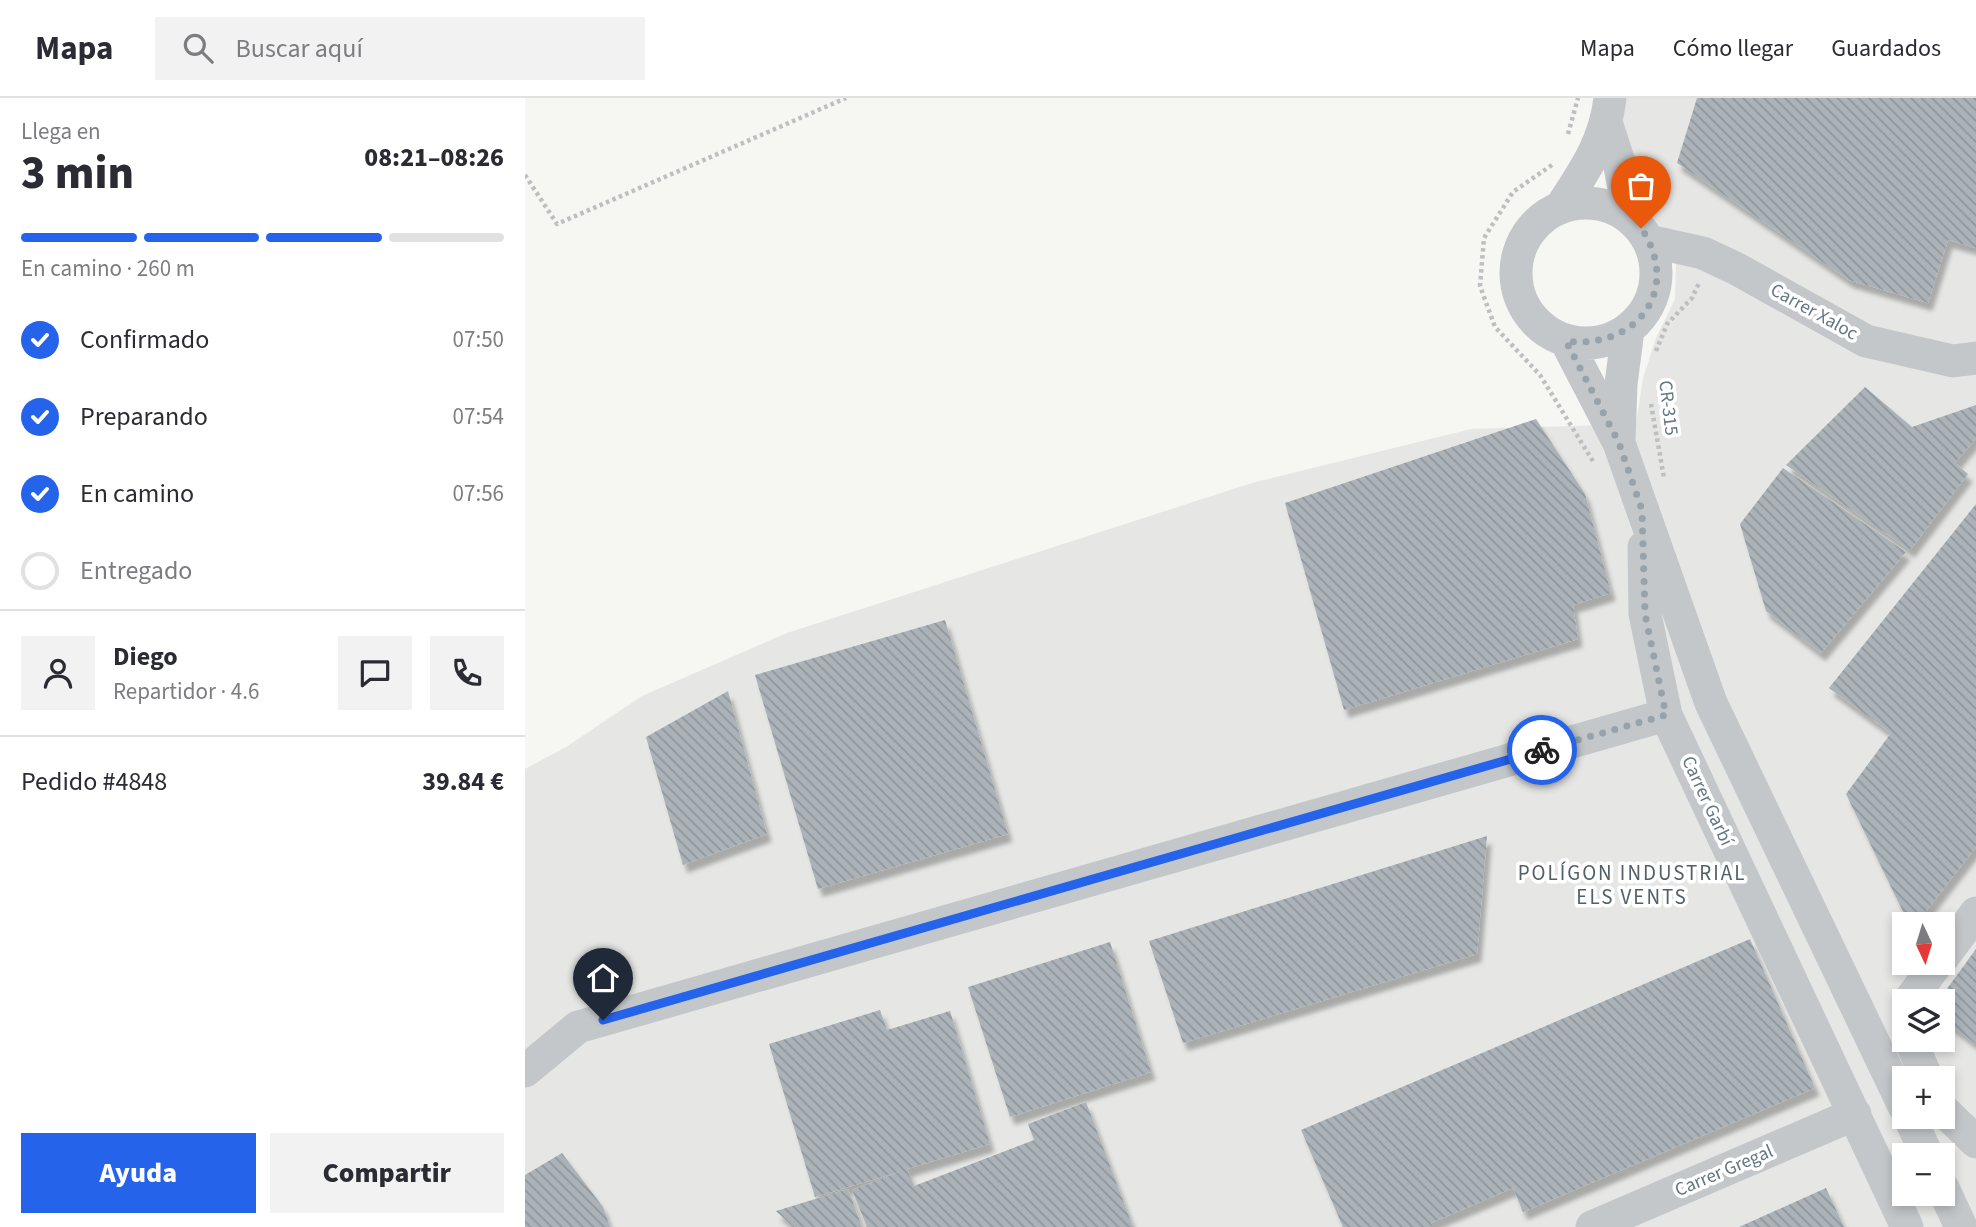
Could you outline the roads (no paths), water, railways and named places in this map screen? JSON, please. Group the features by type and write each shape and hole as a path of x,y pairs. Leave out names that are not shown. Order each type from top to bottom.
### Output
{"street":[{"path":"1561,206 1589,163 1609,112"},
{"path":"1609,112 1619,162 1640,229 1656,263 1655,288 1650,304 1628,330 1609,340 1587,344 1566,341 1546,332 1530,317 1519,297 1514,275 1517,253 1527,234 1542,218 1561,206 1585,202 1609,206 1640,229"},
{"name":"Carrer Xaloc","path":"1640,229 1737,269 1866,341 1953,361 1976,358"},
{"path":"1655,288 1689,274 1737,269"},
{"path":"1619,443 1621,384 1628,330"},
{"path":"1566,341 1619,443 1711,704 1892,1081"},
{"name":"Carrer Garbí","path":"1642,509 1645,614 1666,715 1907,1227"},
{"path":"525,1071 578,1027 1666,715"},
{"path":"1955,941 1976,913"},
{"path":"1868,1030 1892,1022"},
{"name":"Carrer Gregal","path":"1592,1227 1855,1114"},
{"path":"1955,1122 1976,1142"},
{"path":"1951,1206 1961,1227"}],"district":[{"name":"POLÍGON INDUSTRIAL ELS VENTS","path":"1632,885"}]}
